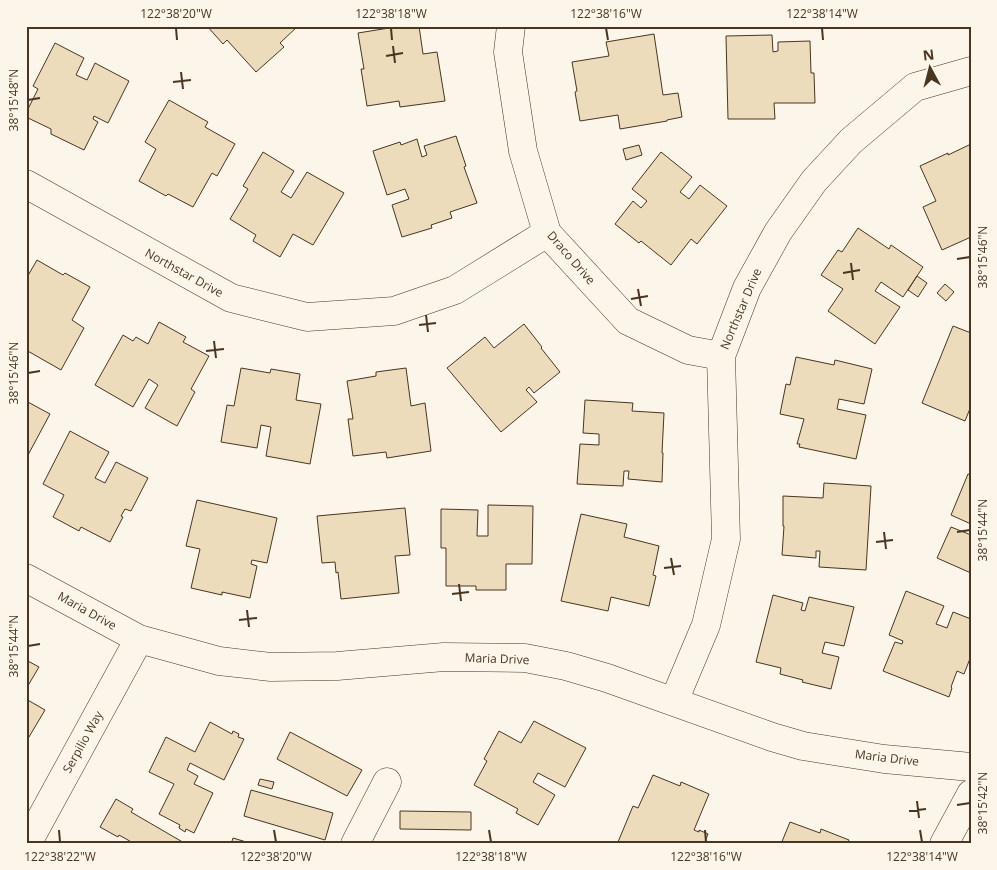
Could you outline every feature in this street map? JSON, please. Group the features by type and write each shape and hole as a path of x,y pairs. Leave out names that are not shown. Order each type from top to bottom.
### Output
{"street":[{"name":"Draco Drive","path":"512,26 508,52 522,151 547,233 628,322 688,350 721,356"},
{"name":"Northstar Drive","path":"674,701 706,625 726,539 721,356 747,288 778,232 814,181 851,141 916,87 971,71"},
{"name":"Northstar Drive","path":"26,184 230,298 307,317 394,311 455,290 547,233"},
{"name":"Maria Drive","path":"26,578 139,639 219,661 271,667 337,666 444,657 526,658 566,666 607,678 772,738 803,746 884,759 971,767"},
{"name":"Serpilio Way","path":"27,844 139,639"},
{"path":"355,844 387,782"},
{"path":"944,844 971,794"}],"building":[{"path":"207,26 298,26 280,43 284,47 256,72 227,40 223,44"},
{"path":"389,26 419,26 423,54 437,52 445,101 400,107 399,101 367,106 361,69 364,69 358,33 389,28"},
{"path":"654,34 663,95 678,93 682,117 620,129 618,115 580,121 572,62 609,56 606,42"},
{"path":"772,35 773,52 778,51 778,42 810,41 811,73 814,73 815,103 774,103 775,119 728,119 726,36"},
{"path":"55,43 84,58 76,75 87,80 95,63 129,81 108,123 94,116 93,119 98,122 84,150 51,134 51,129 26,117 26,113 38,89 33,86"},
{"path":"169,100 208,122 205,127 235,144 217,176 212,173 193,207 168,194 166,196 139,181 156,149 145,142"},
{"path":"456,136 466,166 464,167 477,203 450,212 452,218 431,225 432,228 402,237 392,205 409,199 405,189 387,195 373,151 400,142 401,145 417,139 422,157 427,155 424,146"},
{"path":"971,144 971,237 942,250 923,207 936,201 920,166"},
{"path":"639,145 642,155 626,160 623,149"},
{"path":"263,152 294,171 281,192 291,198 307,172 344,193 313,245 293,234 280,257 253,241 256,235 230,219 248,189 243,186"},
{"path":"661,152 692,177 680,192 689,199 700,185 727,206 697,244 691,239 671,265 641,241 639,243 615,224 633,201 641,208 647,201 632,189"},
{"path":"858,228 889,249 891,245 923,267 903,297 881,282 875,291 900,307 875,344 828,311 843,289 821,275 838,250 842,252"},
{"path":"37,260 63,275 65,273 90,287 72,320 84,328 61,370 26,350 26,279"},
{"path":"917,276 927,283 918,297 908,290"},
{"path":"945,284 954,292 946,301 937,293"},
{"path":"159,322 186,337 183,342 209,356 191,389 195,392 177,426 145,408 158,385 149,379 133,407 95,385 123,335 133,341 136,337 148,344"},
{"path":"524,324 560,372 534,393 529,387 526,390 537,402 501,432 447,368 485,337 494,348"},
{"path":"953,326 971,333 971,406 965,421 922,403"},
{"path":"796,357 834,365 835,360 872,369 864,404 839,399 837,409 866,415 856,459 799,447 800,444 797,444 804,419 780,414 786,384 790,385"},
{"path":"241,368 270,373 271,369 300,374 296,400 321,404 310,464 266,456 271,427 261,425 257,448 221,442 227,405 234,406"},
{"path":"406,368 411,406 425,403 431,451 387,458 386,452 353,456 348,419 353,419 347,381 376,376 376,372"},
{"path":"585,400 633,403 632,411 664,413 662,482 628,479 629,471 624,471 623,486 577,484 580,444 599,445 599,434 583,433"},
{"path":"26,401 50,414 28,455 26,454"},
{"path":"70,431 109,452 95,478 105,483 116,462 148,478 131,511 125,509 110,542 81,527 79,531 53,517 64,495 43,484"},
{"path":"968,474 971,475 971,524 951,515"},
{"path":"824,483 871,486 866,570 819,567 820,551 816,551 816,558 782,555 784,526 783,496 823,498"},
{"path":"197,500 277,518 267,563 252,560 251,564 257,566 250,598 222,592 222,595 191,588 200,549 186,546"},
{"path":"488,505 533,506 532,564 506,564 506,590 476,590 476,586 446,586 446,548 441,548 441,509 478,510 477,536 488,536"},
{"path":"405,508 410,555 395,556 399,593 341,599 335,562 322,563 317,516"},
{"path":"581,514 627,524 624,537 659,546 653,575 656,576 649,606 611,597 608,611 561,601"},
{"path":"951,527 971,535 971,573 937,558"},
{"path":"906,591 944,606 936,624 947,628 953,612 971,619 971,656 964,674 957,671 949,697 883,671 895,642 902,644 903,641 889,635"},
{"path":"773,595 803,603 801,610 805,611 809,597 854,607 844,646 825,642 822,653 839,657 831,689 802,682 803,680 780,674 781,668 756,662"},
{"path":"26,660 39,667 26,689"},
{"path":"26,699 45,710 26,742"},
{"path":"534,721 586,748 565,787 538,773 533,782 555,795 538,825 516,813 518,809 474,785 487,761 484,759 499,731 521,743"},
{"path":"210,722 232,734 233,731 239,734 238,737 244,739 224,780 190,763 187,770 198,776 194,784 213,793 194,833 186,829 185,832 179,828 180,825 159,814 174,784 149,772 166,737 195,752"},
{"path":"290,732 362,770 347,796 277,759"},
{"path":"653,775 680,786 681,782 709,794 694,830 708,834 704,844 620,844 618,842 633,806 638,808"},
{"path":"260,779 274,782 272,789 258,785"},
{"path":"251,790 333,813 325,840 244,816"},
{"path":"116,799 133,809 131,812 186,844 135,844 100,827"},
{"path":"400,811 471,812 471,830 400,829"},
{"path":"790,822 820,833 821,829 849,840 847,844 781,844"},
{"path":"233,838 253,844 231,844"}]}
